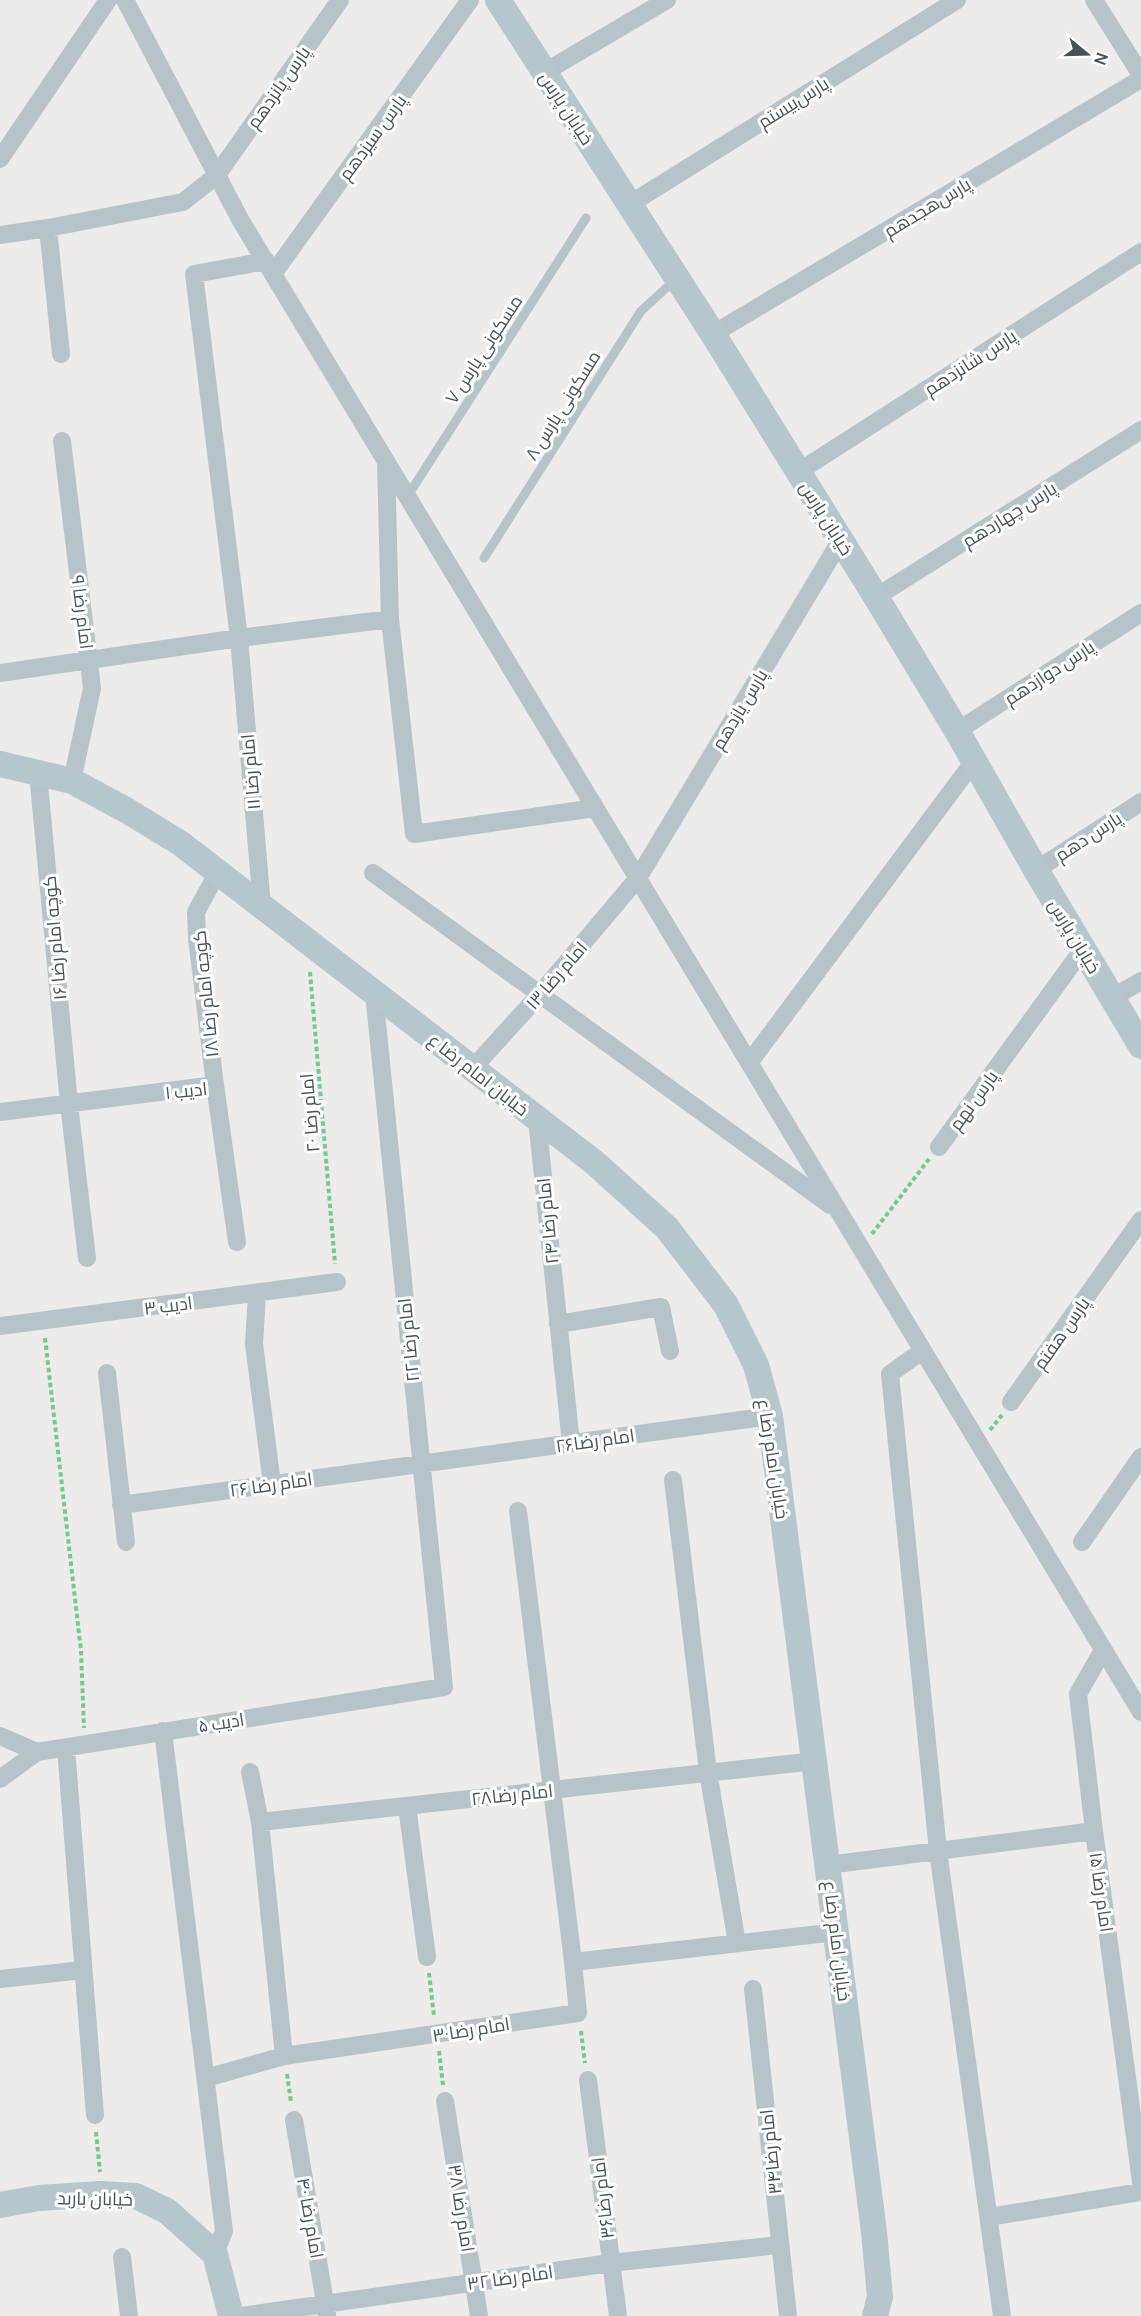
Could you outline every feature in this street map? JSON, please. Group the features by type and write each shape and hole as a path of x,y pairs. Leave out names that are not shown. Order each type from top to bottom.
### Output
{"main road":[{"name":"خیابان پارس","path":"498,0 713,334 841,540 957,731 1036,870 1141,1046"},
{"name":"خیابان امام رضا ع","path":"0,764 72,781 171,837 218,872 595,1163 667,1228 726,1305 756,1365 770,1416 874,2232 880,2297 875,2316"},
{"name":"خیابان باربد","path":"0,2205 39,2198 101,2194 136,2196 167,2211 215,2254"},
{"path":"215,2254 231,2316"}],"street":[{"path":"0,159 108,0"},
{"path":"125,0 217,175 270,268 1141,1712"},
{"name":"پارس‌ پانزدهم","path":"0,235 183,202 217,175 340,0"},
{"name":"پارس‌ سیزدهم","path":"270,268 470,0"},
{"path":"543,73 667,0"},
{"name":"پارس‌بیستم","path":"630,204 957,0"},
{"path":"1094,0 1141,77"},
{"name":"پارس‌‌هجدهم","path":"713,334 1141,77"},
{"path":"48,228 62,354"},
{"name":"پارس‌‌ شانزدهم","path":"798,472 1141,252"},
{"name":"امام رضا ۱۱","path":"262,906 238,638 194,274 270,268"},
{"name":"پارس‌‌ چهاردهم","path":"876,597 1141,430"},
{"name":"امام رضا ۹","path":"62,441 92,688 72,781"},
{"path":"386,460 390,619 414,834 595,808"},
{"name":"پارس‌‌ یازدهم","path":"638,878 841,540"},
{"name":"پارس‌‌ دوازدهم","path":"957,731 1141,613"},
{"path":"0,673 88,658 390,619"},
{"path":"749,1063 974,760"},
{"name":"کوچه امام رضا ۱۶","path":"38,772 69,1104 87,1258"},
{"name":"پارس‌‌ دهم","path":"1036,870 1141,802"},
{"name":"کوچه امام رضا ۱۸","path":"215,1085 197,938 196,912 218,872"},
{"path":"374,873 838,1211"},
{"name":"امام رضا ۱۳","path":"472,1069 540,994 638,878"},
{"name":"پارس‌‌ نهم","path":"939,1147 1083,949"},
{"path":"1112,998 1141,981"},
{"name":"امام رضا ۲۲","path":"374,993 444,1687"},
{"name":"ادیب ۱","path":"0,1112 215,1085 237,1242"},
{"name":"امام رضا ۲۴","path":"537,1119 571,1443"},
{"name":"پارس‌‌ هفتم","path":"1011,1402 1141,1220"},
{"name":"ادیب ۳","path":"0,1326 337,1282"},
{"path":"257,1293 254,1344 272,1484"},
{"path":"558,1324 661,1307 670,1351"},
{"path":"922,1351 890,1374 939,1851 1002,2316"},
{"path":"106,1373 126,1542"},
{"name":"امام رضا۲۶","path":"421,1463 770,1416"},
{"path":"1082,1542 1141,1457"},
{"name":"امام رضا ۲۶","path":"121,1505 421,1463"},
{"path":"673,1480 708,1772 737,1943"},
{"path":"518,1511 578,2013"},
{"path":"1094,1831 1077,1694 1103,1650"},
{"name":"ادیب ۵","path":"37,1752 444,1687"},
{"path":"164,1731 224,2231 215,2254"},
{"path":"0,1736 37,1752"},
{"path":"66,1748 95,2115"},
{"path":"0,1779 37,1752"},
{"name":"امام رضا۲۸","path":"260,1822 815,1761"},
{"path":"250,1772 260,1822 284,2056"},
{"path":"407,1806 427,1957"},
{"name":"۱۵ امام رضا","path":"828,1865 1094,1831 1133,2060 1141,2182"},
{"path":"573,1962 837,1932"},
{"path":"0,1979 83,1970"},
{"name":"امام رضا۳۴","path":"753,1989 788,2316"},
{"name":"امام رضا۳۰","path":"206,2078 284,2056 578,2013"},
{"name":"امام رضا۳۶","path":"588,2080 618,2316"},
{"name":"امام رضا ۳۸","path":"444,2101 479,2316"},
{"name":"امام رضا ۴۰","path":"294,2120 327,2310"},
{"path":"989,2217 1141,2192"},
{"name":"امام رضا ۳۲","path":"242,2316 327,2310 474,2282 610,2263 779,2245"},
{"path":"122,2257 129,2316"}],"lane":[{"name":"مسکونی ‌پارس ۷","path":"407,497 586,218"},
{"name":"مسکونی پارس ۸","path":"484,558 641,310 677,278"}],"path":[{"name":"امام رضا ۲۰","path":"308,941 337,1282"},
{"name":"پارس‌‌ نهم","path":"861,1249 939,1147"},
{"path":"43,1320 81,1651 84,1728 66,1748"},
{"path":"979,1445 1011,1402"},
{"path":"578,2013 588,2080"},
{"path":"284,2056 294,2120"},
{"path":"95,2115 101,2194"}]}
